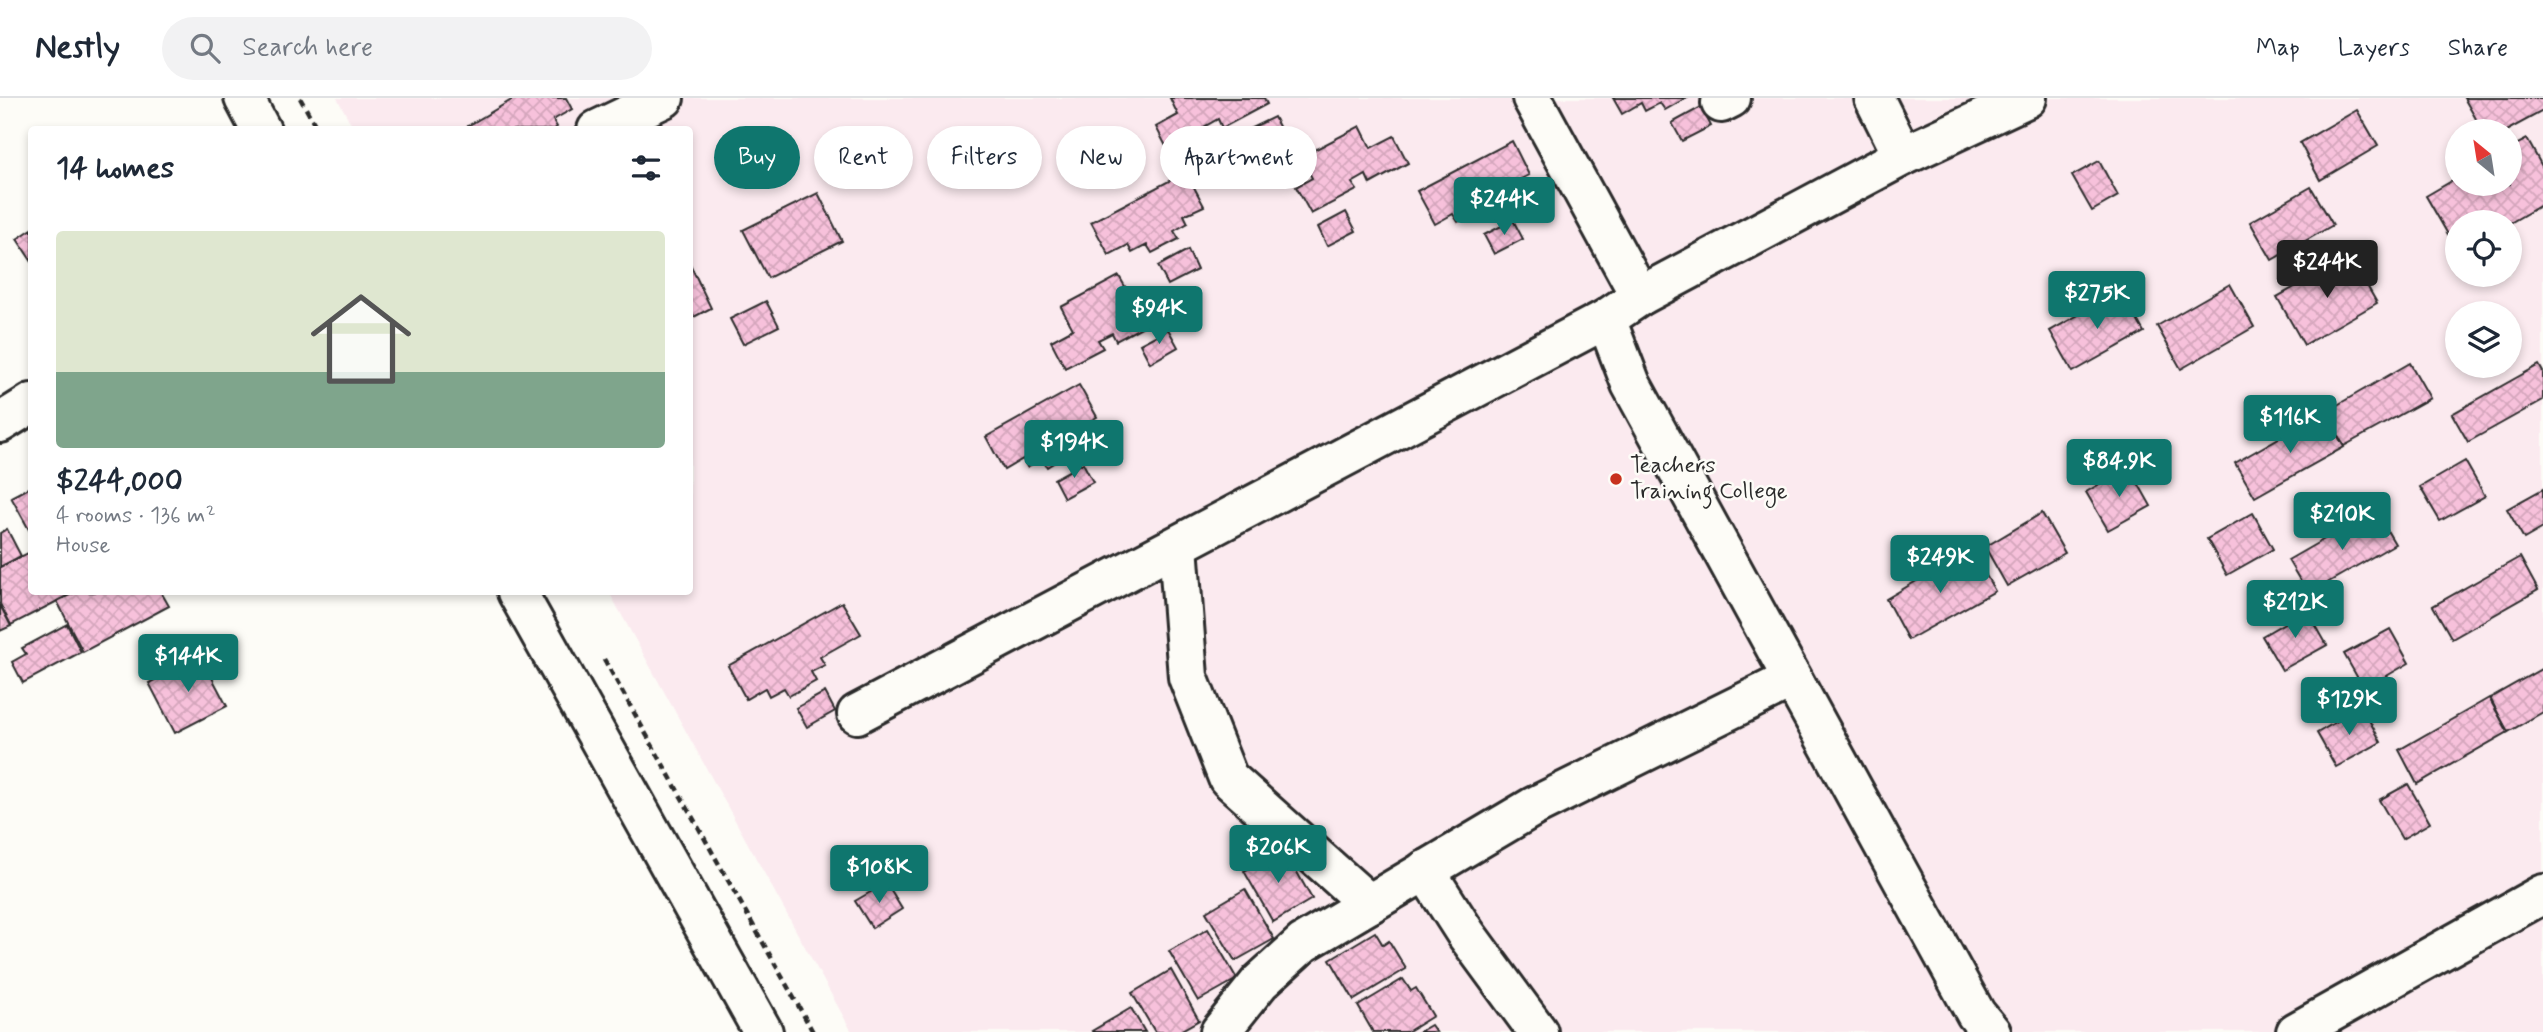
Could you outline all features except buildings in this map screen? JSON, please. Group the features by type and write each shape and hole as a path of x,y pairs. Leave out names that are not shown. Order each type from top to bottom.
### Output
{"street":[{"path":"244,98 259,126"},
{"path":"605,126 664,98"},
{"path":"1532,98 1640,296"},
{"path":"1874,98 1903,156"},
{"path":"857,714 1606,319 1640,296 1903,156 2027,98"},
{"path":"1606,319 1631,384 1790,680 1976,1014 1991,1032"},
{"path":"0,423 28,406"},
{"path":"1178,546 1188,677 1228,778 1369,904"},
{"path":"519,595 763,1032"},
{"path":"1220,1032 1260,982 1303,943 1533,807 1790,680"},
{"path":"1426,870 1538,1032"},
{"path":"2296,1032 2543,894"}],"path":[{"path":"300,98 316,126"},
{"path":"599,651 813,1032"}],"shaded area":[{"name":"Teachers Training College","path":"337,98 2543,98 2543,1032 852,1032 611,595 693,595 693,126 352,126"}],"place":[{"name":"Teachers Training College","path":"1616,479"}]}
